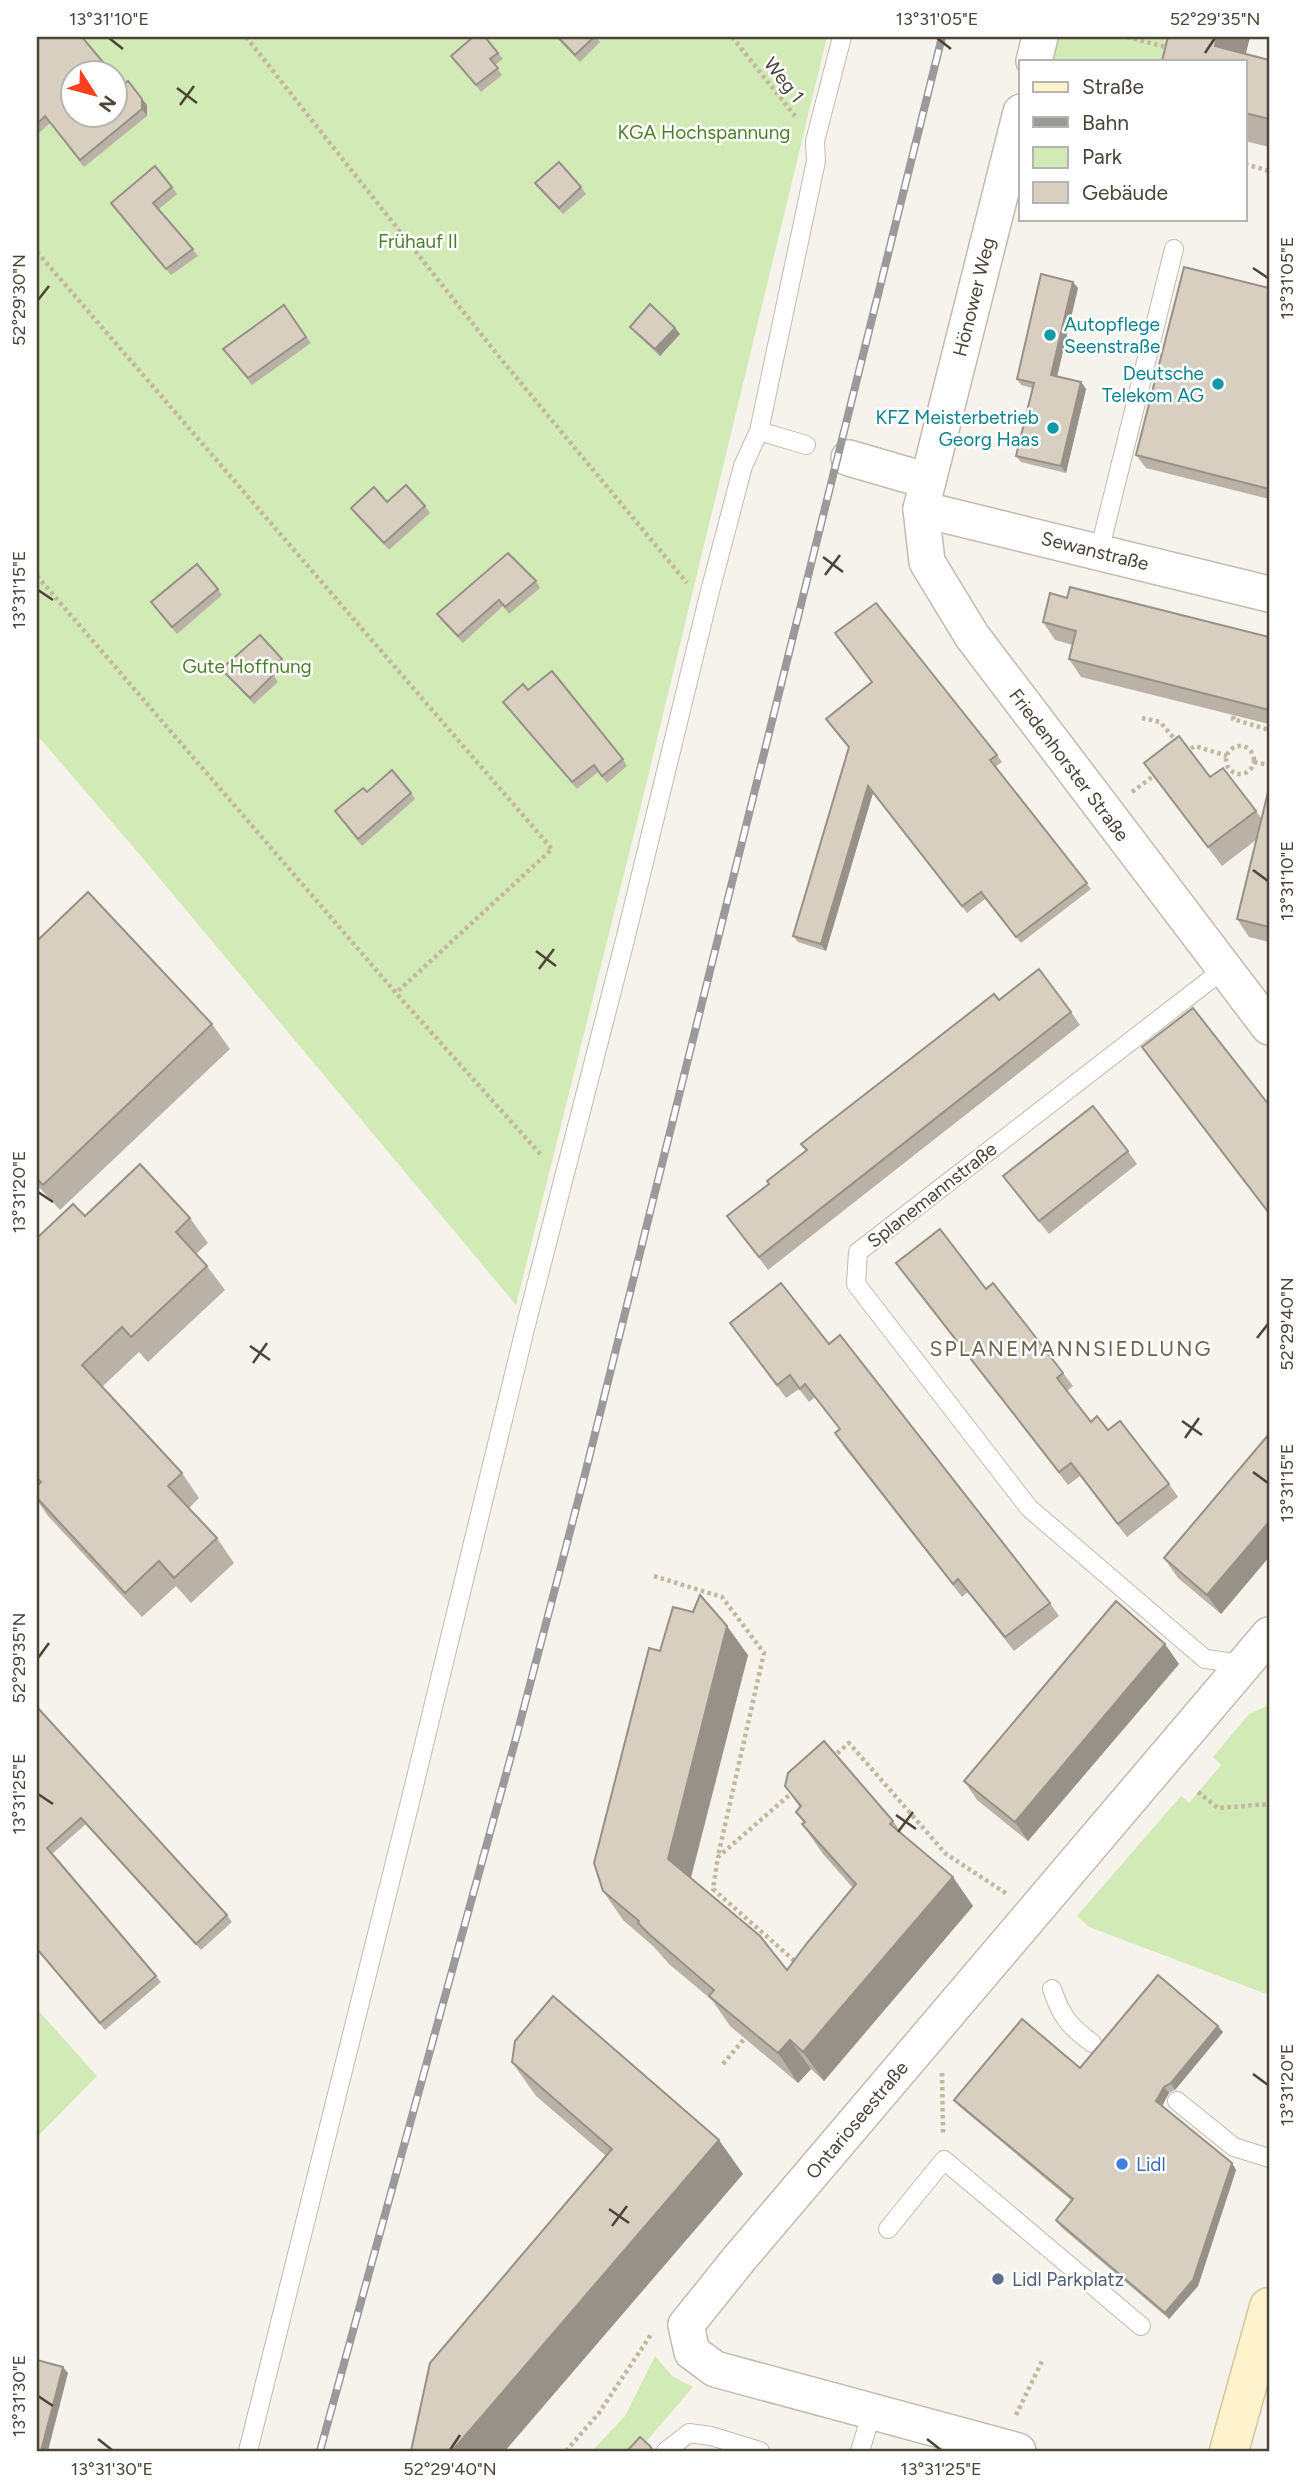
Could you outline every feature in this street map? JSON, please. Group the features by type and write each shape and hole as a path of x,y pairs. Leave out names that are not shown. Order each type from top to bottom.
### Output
{"street":[{"path":"1034,60 1040,37"},
{"name":"Hönower Weg","path":"925,495 1019,120"},
{"name":"Sewanstraße","path":"849,458 925,495 1099,552 1269,594"},
{"name":"Friedenhorster Straße","path":"925,495 927,562 965,624 1269,1027"},
{"name":"Ontarioseestraße","path":"686,2325 1034,1911 1257,1667 1269,1635"},
{"path":"1229,2451 1269,2307"},
{"path":"686,2325 692,2352 715,2369 1018,2451"}],"lane":[{"path":"248,2451 710,591 743,466 759,431 816,162 815,141 842,37"},
{"path":"1099,552 1174,249"},
{"path":"759,431 806,445"},
{"name":"Splanemannstraße","path":"1224,969 858,1252 856,1284 1029,1508 1205,1659 1257,1667"},
{"path":"1052,1989 1059,2011 1072,2029 1092,2043"},
{"path":"1177,2101 1234,2147 1269,2158"},
{"path":"888,2229 944,2160 1141,2326"},
{"path":"860,2451 872,2412"},
{"path":"666,2451 689,2433 710,2436 760,2451"}],"path":[{"path":"246,37 591,469 689,586 710,591"},
{"name":"Weg 1","path":"732,37 815,141"},
{"path":"1127,37 1176,50"},
{"path":"1246,164 1269,171"},
{"path":"37,252 552,849 396,993"},
{"path":"37,576 396,993 565,1178"},
{"path":"1234,716 1233,719 1269,730"},
{"path":"1142,718 1160,722 1185,751"},
{"path":"1243,745 1251,749 1253,767 1245,773 1236,773 1228,767 1227,755 1230,749 1243,745"},
{"path":"1175,759 1195,746 1227,755"},
{"path":"1254,762 1269,765"},
{"path":"1105,813 1165,767"},
{"path":"654,1576 722,1597 764,1653 713,1889 804,1969"},
{"path":"829,1760 849,1742 946,1854 1034,1911"},
{"path":"718,1857 799,1787"},
{"path":"1198,1792 1218,1808 1269,1804"},
{"path":"941,2021 944,2160"},
{"path":"723,2064 745,2038"},
{"path":"566,2451 599,2413 653,2332 686,2325"},
{"path":"1016,2415 1043,2359"}],"green space":[{"path":"37,37 827,37 637,822 516,1305 37,735"},
{"path":"1054,37 1186,37 1179,60 1048,60"},
{"path":"1269,1705 1269,1995 1089,1927 1077,1916 1181,1796 1189,1803 1221,1765 1213,1757 1249,1714"},
{"path":"37,2009 97,2076 37,2137"},
{"path":"655,2356 672,2376 693,2387 638,2451 592,2451 625,2416"}],"building":[{"path":"37,37 82,37 101,60 60,60 60,130 116,130 80,160 45,116 37,124"},
{"path":"473,37 485,37 498,53 490,59 498,68 476,85 451,56"},
{"path":"558,37 594,37 575,55"},
{"path":"1168,37 1217,37 1215,46 1269,60 1269,119 1246,113 1246,60 1162,60"},
{"path":"130,84 142,99 142,109 130,119"},
{"path":"559,162 581,187 559,208 535,183"},
{"path":"155,166 172,187 153,203 193,249 166,269 111,203"},
{"name":"Deutsche Telekom AG","path":"1184,267 1269,288 1269,489 1136,455"},
{"path":"1041,274 1073,282 1051,375 1081,382 1061,466 1016,456 1034,383 1017,379"},
{"path":"650,304 675,328 655,349 630,327"},
{"path":"284,305 306,337 248,378 223,349"},
{"path":"406,485 425,506 384,543 351,508 374,487 387,502"},
{"path":"508,553 536,581 505,607 499,600 458,636 437,614"},
{"path":"197,564 218,589 172,627 151,602"},
{"path":"1070,587 1269,637 1269,710 1069,659 1076,631 1043,622 1050,593 1067,598"},
{"path":"876,603 997,755 990,760 1087,883 1016,937 981,892 962,906 868,786 821,944 793,936 849,747 826,719 872,682 835,633"},
{"path":"260,635 282,659 269,670 273,675 250,698 221,669"},
{"path":"552,671 623,759 602,776 594,765 572,782 503,702 523,684 528,690"},
{"path":"1179,736 1210,777 1223,768 1256,811 1208,847 1144,763"},
{"path":"392,770 411,793 358,839 335,811 363,788 367,792"},
{"path":"1269,788 1269,927 1237,919"},
{"path":"88,892 212,1024 43,1185 37,1179 37,941"},
{"path":"1039,969 1071,1012 759,1257 727,1216 807,1150 801,1144 994,994 999,1000"},
{"path":"1193,1008 1269,1105 1269,1213 1142,1047"},
{"path":"1093,1106 1128,1151 1039,1221 1003,1176"},
{"path":"140,1164 190,1218 176,1232 207,1266 131,1337 122,1327 82,1365 182,1473 168,1486 217,1538 174,1578 159,1561 125,1593 37,1498 37,1486 41,1482 37,1478 37,1238 73,1204 85,1216"},
{"path":"940,1229 986,1289 993,1283 1027,1326 1063,1373 1057,1378 1091,1422 1097,1416 1108,1430 1120,1421 1169,1484 1118,1524 1071,1463 1059,1472 896,1263"},
{"path":"781,1283 829,1344 840,1335 1050,1603 1005,1637 958,1579 953,1584 835,1433 840,1429 805,1384 800,1389 790,1375 777,1385 730,1323"},
{"path":"1269,1434 1269,1522 1207,1595 1164,1558"},
{"path":"700,1595 727,1626 668,1859 760,1936 787,1970 856,1884 802,1824 805,1822 796,1812 801,1806 785,1786 788,1773 824,1741 893,1821 890,1824 953,1877 803,2052 790,2040 778,2053 709,1996 714,1990 603,1891 594,1863 649,1648 660,1651 673,1607 693,1612"},
{"path":"1116,1601 1165,1644 1015,1822 964,1781"},
{"path":"37,1707 227,1915 196,1944 81,1818 47,1848 156,1976 100,2023 37,1949"},
{"path":"1158,1975 1218,2026 1171,2083 1164,2087 1156,2101 1232,2163 1193,2280 1165,2313 1056,2220 1073,2199 954,2100 1022,2019 1080,2068"},
{"path":"553,1996 719,2140 452,2451 411,2451 430,2363 612,2149 512,2062 515,2041"},
{"path":"37,2360 63,2367 41,2451 37,2451"},
{"path":"640,2437 653,2451 627,2451"}],"railway":[{"path":"320,2451 516,1738 584,1478 942,37"}],"place":[{"name":"Autopflege Seenstraße","path":"1050,335"},
{"name":"Deutsche Telekom AG","path":"1218,384"},
{"name":"KFZ Meisterbetrieb Georg Haas","path":"1053,428"},
{"name":"Lidl","path":"1122,2164"},
{"name":"Lidl Parkplatz","path":"998,2279"}],"district":[{"name":"SPLANEMANNSIEDLUNG","path":"1071,1348"}],"park label":[{"name":"KGA Hochspannung","path":"704,132"},
{"name":"Frühauf II","path":"418,241"},
{"name":"Gute Hoffnung","path":"247,666"}]}
